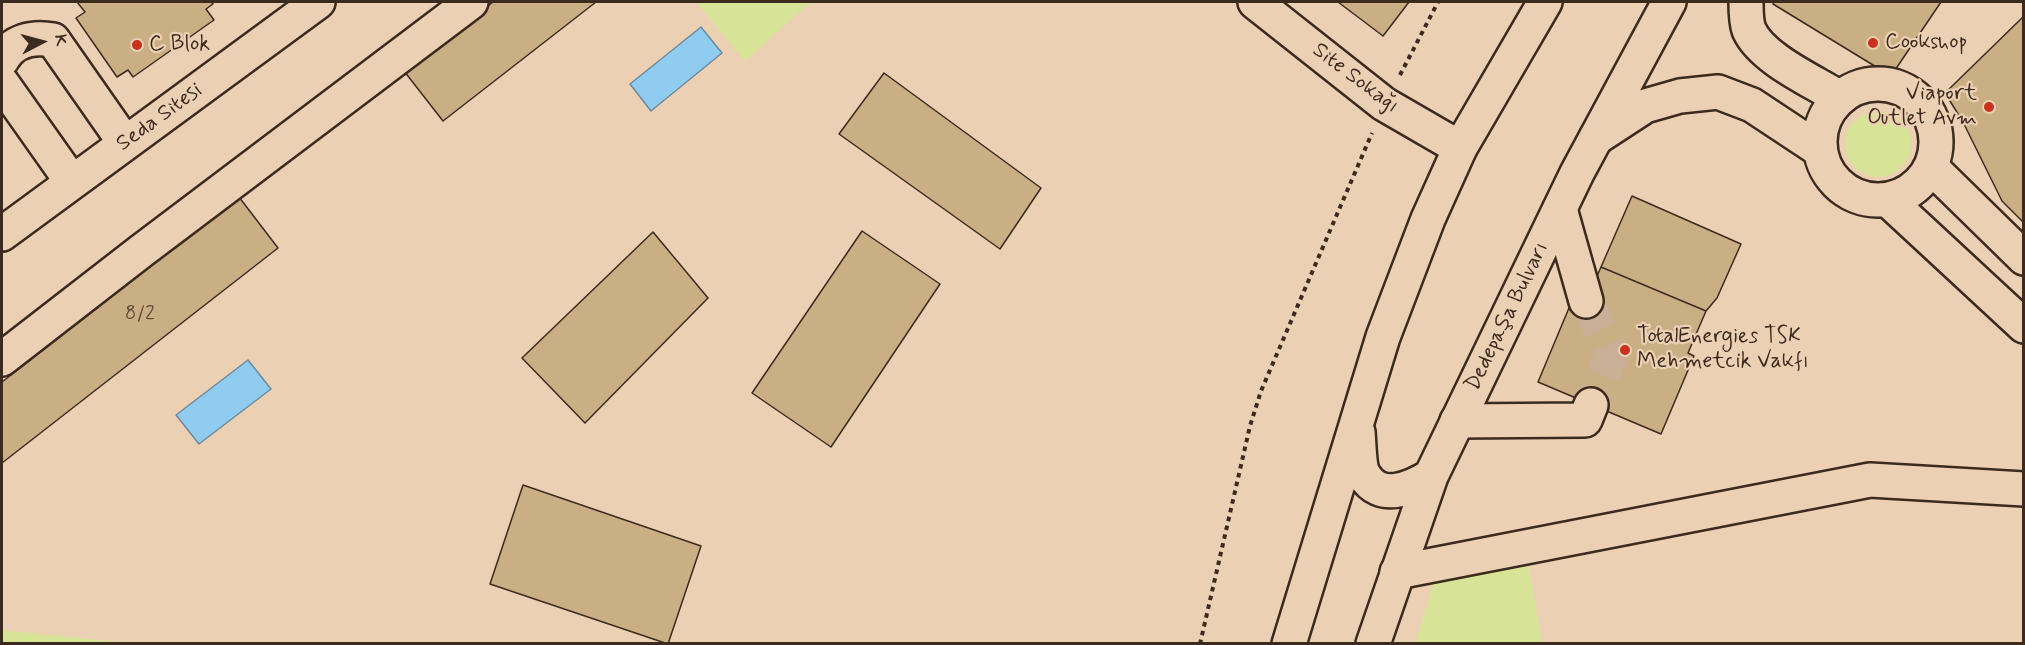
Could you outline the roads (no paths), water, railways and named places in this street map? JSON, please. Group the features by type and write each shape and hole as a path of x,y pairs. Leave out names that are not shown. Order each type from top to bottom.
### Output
{"street":[{"path":"2,359 471,2"},
{"name":"Site Sokağı","path":"1255,2 1384,104 1460,148"},
{"path":"1289,644 1383,337 1428,219 1460,148 1545,2"},
{"name":"Dedepaşa Bulvarı","path":"1373,644 1431,476 1560,209 1669,2"},
{"path":"1746,2 1748,28 1758,45 1840,98"},
{"name":"Seda Sitesi","path":"2,234 313,3"},
{"path":"2,60 13,46 22,41 32,38 52,40 125,143"},
{"path":"2,83 72,182"},
{"path":"1876,84 1896,86 1913,95 1927,110 1935,128 1937,147 1932,167 1921,182 1906,194 1888,200 1870,201 1851,195 1836,184 1826,168 1820,150 1820,131 1827,112 1840,98 1857,87 1876,84"},
{"path":"1596,138 1645,106 1680,96 1718,92 1752,105 1820,150"},
{"path":"1932,167 2024,258"},
{"path":"1888,200 2024,326"},
{"path":"1560,209 1586,301"},
{"path":"1457,421 1585,420 1591,405"},
{"path":"1358,421 1362,474 1376,489 1394,491 1411,488 1431,476"},
{"path":"1397,572 1870,480 2024,489"}],"water":[{"path":"701,27 722,53 651,111 630,84"},
{"path":"248,360 271,389 199,444 176,415"}],"tunnel":[{"path":"1586,301 1612,353 1591,405"}],"place":[{"name":"Cookshop","path":"1873,43"},
{"name":"C Blok","path":"137,45"},
{"name":"Viaport Outlet Avm","path":"1989,107"},
{"name":"TotalEnergies TSK Mehmetcik Vakfı","path":"1625,350"}]}
